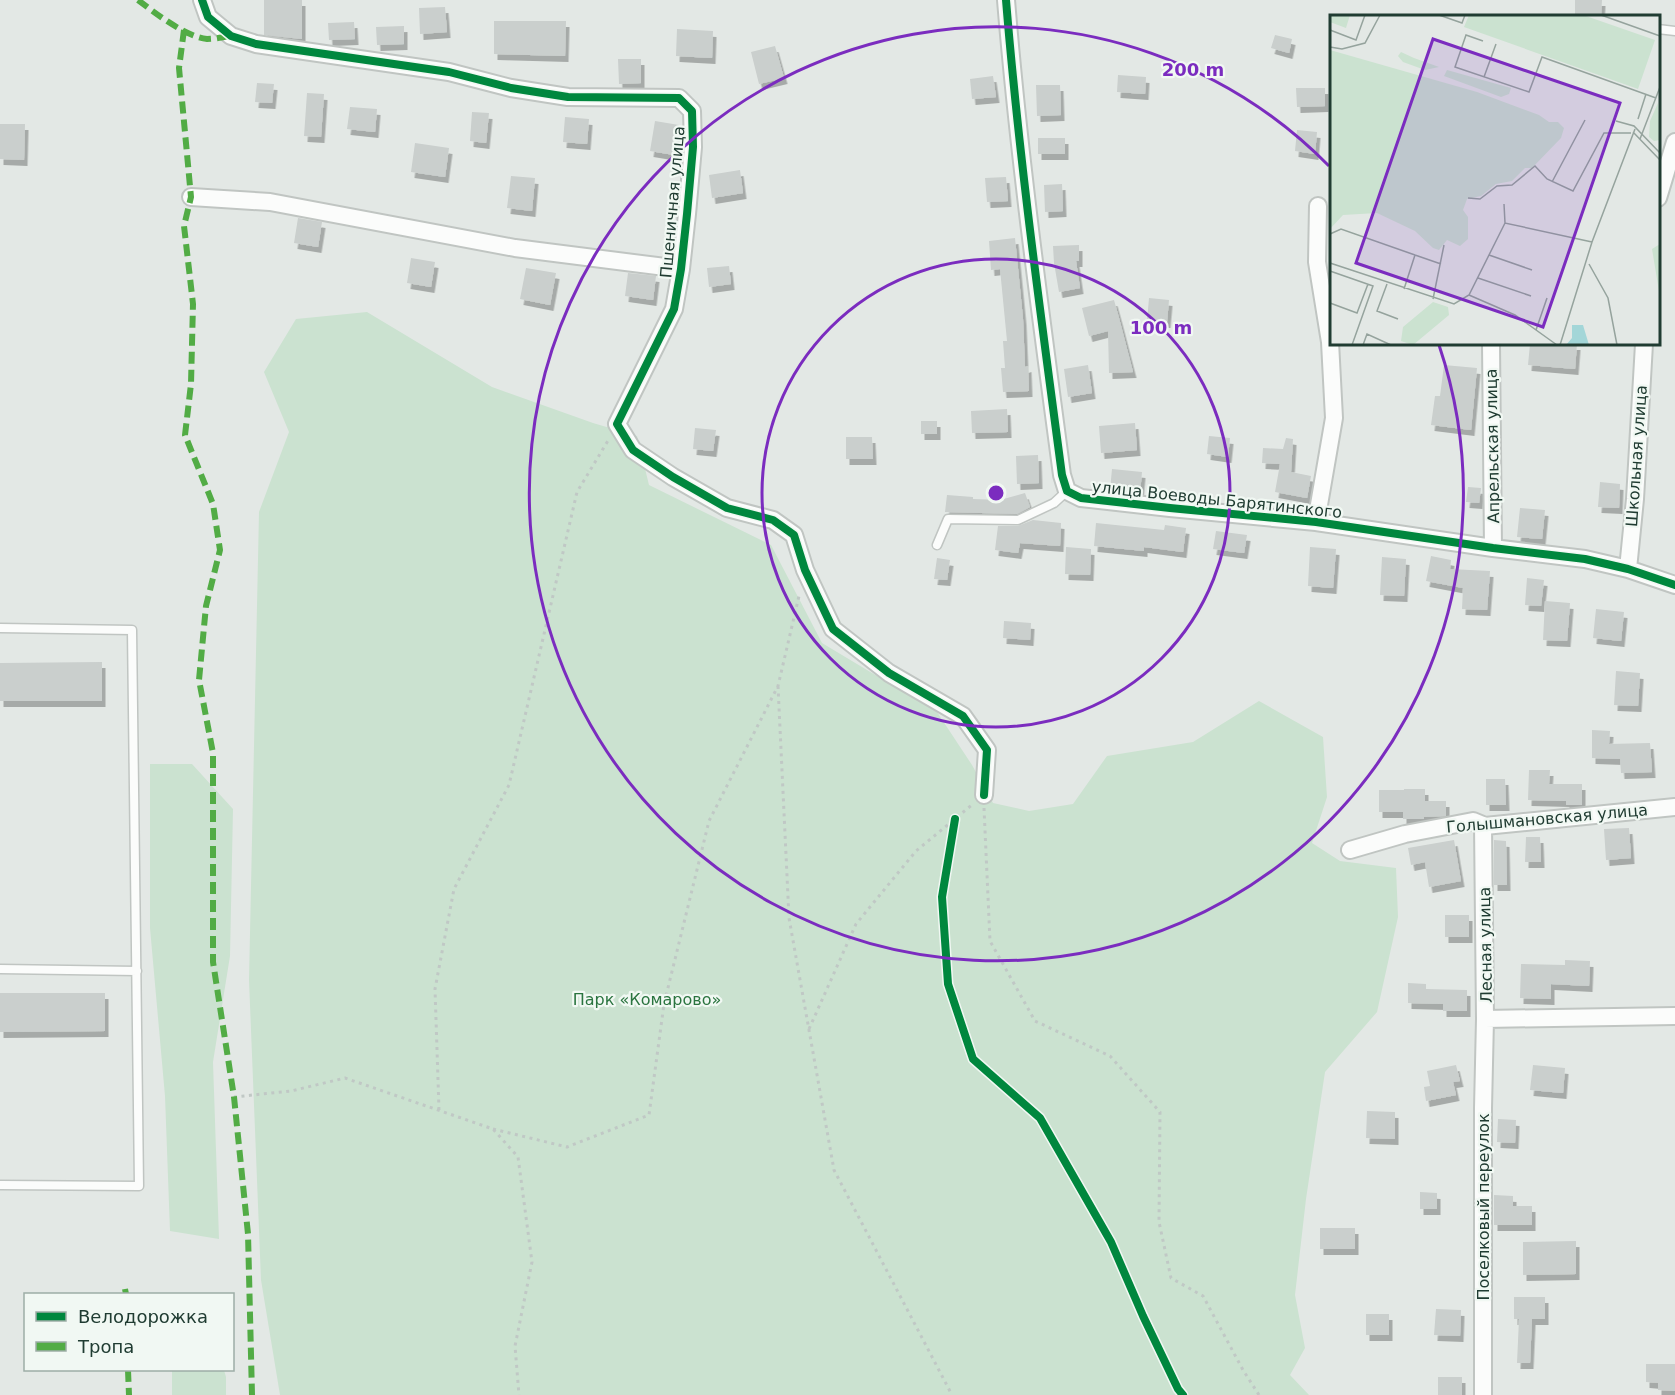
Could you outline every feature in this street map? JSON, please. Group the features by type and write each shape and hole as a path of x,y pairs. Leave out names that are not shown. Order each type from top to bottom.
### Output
{"street":[{"name":"Пшеничная улица","path":"202,0 208,17 231,36 256,44 449,72 511,88 568,97 679,98 692,111 693,147 681,269 674,309 617,424"},
{"name":"улица Воеводы Барятинского","path":"1006,0 1012,75 1032,245 1062,475 1067,491 1081,498 1316,522 1585,559 1628,569 1675,585"},
{"path":"1660,194 1675,142"},
{"name":"Пшеничная улица","path":"191,197 270,202 515,248 681,269"},
{"path":"1318,206 1317,261 1330,342"},
{"path":"1316,522 1334,418 1330,345"},
{"name":"Апрельская улица","path":"1491,345 1493,548"},
{"name":"Школьная улица","path":"1628,569 1635,499 1644,345"},
{"path":"617,424 633,450 673,477 727,508 773,520 794,535 805,570 833,629 889,673 963,716 987,750 984,795"},
{"name":"Голышмановская улица","path":"1350,850 1416,832 1473,822 1483,825 1675,807"},
{"name":"Лесная улица","path":"1483,825 1485,1019 1675,1016"},
{"name":"Поселковый переулок","path":"1483,1395 1485,1019"}],"lane":[{"path":"1660,29 1675,31"},
{"path":"937,546 948,519 1018,520 1054,503 1067,491"},
{"path":"0,628 132,630 139,1186 0,1185"},
{"path":"0,969 137,971"}],"path":[{"path":"439,1110 435,989 454,889 509,785 577,492 617,424"},
{"path":"234,1097 291,1091 345,1078 493,1129 567,1147 649,1115 664,1004 709,821 778,686 805,570"},
{"path":"778,686 789,918 834,1170 952,1395"},
{"path":"809,1029 856,924 916,851 984,795"},
{"path":"984,795 990,941 1035,1021 1110,1056 1160,1112 1159,1222 1171,1278 1203,1296 1259,1395"},
{"path":"953,830 955,819"},
{"path":"493,1129 518,1157 532,1262 514,1346 519,1395"}],"green space":[{"name":"Парк «Комарово»","path":"367,312 492,387 637,436 649,485 771,545 822,643 937,712 972,765 993,803 1029,811 1073,804 1107,756 1193,742 1259,701 1323,737 1327,797 1312,843 1340,861 1396,868 1398,917 1377,1012 1325,1072 1306,1199 1295,1295 1305,1348 1290,1375 1309,1395 280,1395 261,1280 249,980 259,512 289,432 264,372 296,319"},
{"path":"150,764 192,764 233,809 230,956 213,1062 219,1239 170,1231 165,1096 150,928"},
{"path":"172,1371 224,1371 226,1395 172,1395"}],"building":[{"path":"264,0 302,0 302,39 264,35"},
{"path":"1575,0 1602,0 1601,15 1575,15"},
{"path":"445,7 447,32 420,34 419,8"},
{"path":"494,21 566,21 565,56 494,54"},
{"path":"354,22 355,39 329,40 328,23"},
{"path":"404,26 404,44 377,45 376,27"},
{"path":"677,29 713,31 712,58 676,56"},
{"path":"1275,35 1292,39 1289,53 1271,48"},
{"path":"775,46 784,78 759,84 751,52"},
{"path":"618,59 641,59 641,83 619,84"},
{"path":"1118,75 1146,77 1145,94 1117,92"},
{"path":"993,76 996,97 972,99 970,79"},
{"path":"257,83 274,84 272,103 255,102"},
{"path":"1036,85 1060,85 1061,115 1037,116"},
{"path":"1296,88 1325,88 1325,106 1297,107"},
{"path":"307,93 324,94 321,137 304,136"},
{"path":"350,107 377,109 375,132 347,129"},
{"path":"472,112 489,113 486,143 470,141"},
{"path":"565,117 589,119 587,144 563,142"},
{"path":"655,121 679,125 674,155 650,151"},
{"path":"0,124 25,124 24,160 0,159"},
{"path":"1297,130 1317,132 1315,154 1295,151"},
{"path":"1038,138 1065,138 1065,154 1038,154"},
{"path":"415,143 449,148 445,177 411,172"},
{"path":"740,170 743,193 712,198 709,175"},
{"path":"511,176 535,178 532,211 507,208"},
{"path":"1006,177 1008,201 987,202 985,178"},
{"path":"1062,184 1063,211 1045,212 1044,185"},
{"path":"298,218 322,222 318,247 294,243"},
{"path":"1015,238 1029,391 1003,392 1001,368 1005,368 1003,341 1007,341 1000,269 991,270 989,241"},
{"path":"1079,245 1079,261 1076,261 1080,288 1059,292 1053,246"},
{"path":"411,258 435,262 431,287 407,283"},
{"path":"729,266 731,284 709,287 707,268"},
{"path":"526,268 556,273 550,305 520,299"},
{"path":"628,273 656,276 653,300 625,296"},
{"path":"1149,298 1169,300 1167,322 1147,321"},
{"path":"1114,300 1133,372 1109,373 1108,331 1089,336 1082,308"},
{"path":"1530,345 1577,345 1575,369 1528,365"},
{"path":"1088,365 1092,393 1068,397 1064,369"},
{"path":"1444,365 1477,368 1471,430 1431,425 1435,396 1440,396"},
{"path":"1007,409 1008,432 972,433 971,411"},
{"path":"921,421 937,421 937,434 921,434"},
{"path":"1135,423 1137,450 1101,453 1099,426"},
{"path":"695,428 716,430 713,451 693,449"},
{"path":"1209,436 1230,438 1228,457 1207,454"},
{"path":"846,437 872,437 873,459 846,459"},
{"path":"1286,438 1293,439 1291,472 1311,476 1307,498 1275,492 1280,464 1262,463 1263,448 1283,449"},
{"path":"1038,455 1039,483 1017,484 1016,456"},
{"path":"1112,469 1142,472 1140,493 1110,490"},
{"path":"1600,482 1620,484 1619,508 1598,507"},
{"path":"1468,487 1481,488 1479,503 1466,502"},
{"path":"1025,493 1030,507 1017,514 945,512 947,495 1000,500"},
{"path":"1520,508 1545,510 1542,539 1517,537"},
{"path":"1033,520 1061,523 1060,546 1020,543 1018,553 995,550 998,526 1018,526"},
{"path":"1096,523 1164,530 1165,525 1186,528 1183,552 1144,547 1144,551 1094,546"},
{"path":"1216,531 1247,535 1244,553 1213,549"},
{"path":"1066,547 1091,549 1090,575 1065,574"},
{"path":"1310,547 1336,549 1333,588 1308,586"},
{"path":"1431,556 1451,560 1450,569 1490,571 1487,610 1462,609 1463,588 1426,581"},
{"path":"1382,557 1406,559 1404,596 1380,595"},
{"path":"937,558 950,560 947,580 934,579"},
{"path":"1527,578 1544,580 1541,606 1525,605"},
{"path":"1545,601 1570,603 1567,641 1543,640"},
{"path":"1596,609 1624,612 1621,641 1593,638"},
{"path":"1004,621 1031,623 1030,640 1003,638"},
{"path":"102,662 102,701 0,701 0,663"},
{"path":"1616,671 1640,673 1638,706 1614,705"},
{"path":"1592,730 1610,731 1609,744 1650,743 1652,772 1621,773 1620,759 1592,758"},
{"path":"1529,770 1550,770 1549,784 1582,784 1582,805 1566,805 1566,801 1528,800"},
{"path":"1486,779 1505,779 1506,805 1486,805"},
{"path":"1425,789 1425,801 1446,801 1446,816 1403,819 1403,812 1379,812 1379,790"},
{"path":"1629,828 1631,858 1606,860 1604,829"},
{"path":"1526,837 1540,837 1541,862 1525,862"},
{"path":"1454,840 1461,881 1429,887 1425,862 1411,865 1408,848"},
{"path":"1494,840 1506,841 1507,885 1494,885"},
{"path":"1445,915 1469,915 1469,937 1445,937"},
{"path":"1565,960 1590,961 1589,986 1551,984 1551,999 1520,998 1521,964 1565,965"},
{"path":"1408,983 1426,984 1426,989 1467,990 1467,1011 1443,1011 1443,1004 1408,1003"},
{"path":"0,993 105,993 105,1031 0,1032"},
{"path":"1456,1065 1460,1081 1453,1082 1456,1095 1426,1101 1424,1087 1430,1086 1427,1071"},
{"path":"1533,1065 1565,1068 1563,1093 1530,1090"},
{"path":"1367,1111 1395,1112 1395,1139 1366,1138"},
{"path":"1498,1119 1516,1120 1515,1143 1497,1142"},
{"path":"1420,1192 1437,1193 1437,1209 1420,1209"},
{"path":"1494,1195 1513,1196 1513,1206 1532,1206 1532,1225 1494,1225"},
{"path":"1320,1228 1355,1228 1355,1249 1320,1249"},
{"path":"1576,1241 1576,1274 1523,1275 1523,1242"},
{"path":"1514,1297 1545,1297 1545,1319 1532,1319 1530,1363 1517,1363 1519,1319 1514,1319"},
{"path":"1436,1309 1461,1310 1460,1336 1434,1335"},
{"path":"1366,1314 1389,1314 1389,1335 1366,1335"},
{"path":"1646,1364 1675,1364 1675,1391 1658,1390 1658,1383 1646,1382"},
{"path":"1438,1377 1462,1377 1462,1395 1438,1395"}],"marked path":[{"path":"138,0 171,24 190,34 207,39 231,36"},
{"path":"184,30 179,68 191,197 184,226 193,304 191,384 185,435 213,504 220,550 206,606 199,680 213,753 213,962 234,1097 248,1234 252,1395"},
{"path":"125,1289 126,1293"},
{"path":"128,1371 129,1395"}],"cycle path":[{"path":"202,0 208,17 231,36 256,44 449,72 511,88 568,97 679,98 692,111 693,147 687,214 674,309 617,424 633,450 673,477 727,508 773,520 794,535 805,570 833,629 889,673 963,716 987,750 984,795"},
{"path":"1006,0 1031,238 1062,475 1067,491 1081,498 1316,522 1585,559 1628,569 1675,585"},
{"path":"955,819 942,897 948,984 973,1059 1040,1118 1111,1242 1143,1316 1183,1395"}]}
